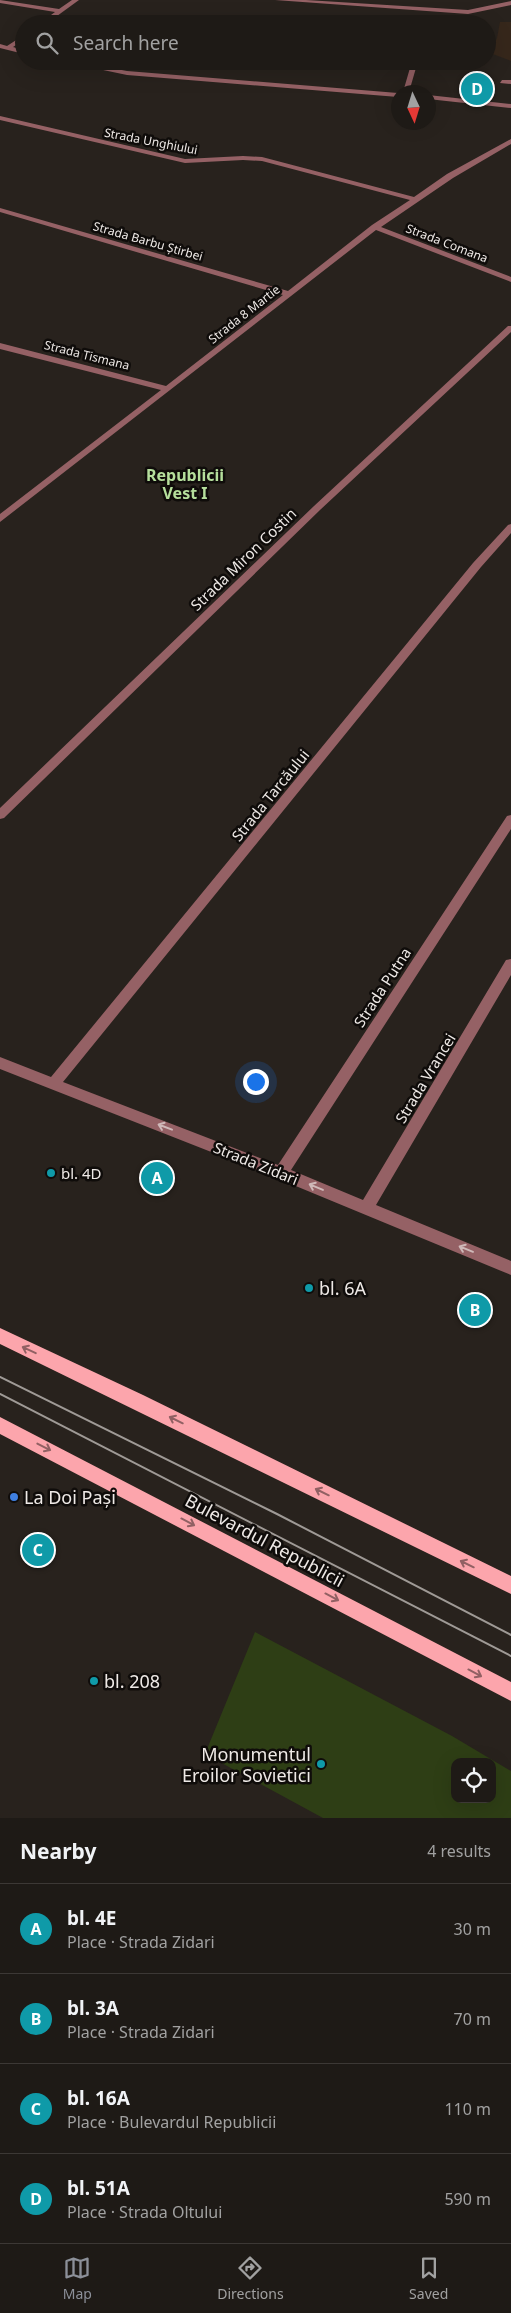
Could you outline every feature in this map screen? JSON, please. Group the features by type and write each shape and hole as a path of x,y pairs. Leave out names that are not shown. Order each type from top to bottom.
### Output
{"main road":[{"path":"0,1336 137,1401 511,1585"},
{"name":"Bulevardul Republicii","path":"0,1425 511,1692"}],"street":[{"path":"54,15 76,0"},
{"path":"278,0 398,8 437,14 478,12 511,3"},
{"path":"392,0 398,8"},
{"path":"0,1 60,11"},
{"path":"8,48 15,43"},
{"path":"0,46 15,50"},
{"path":"111,70 127,73 391,94"},
{"path":"408,85 412,70"},
{"path":"502,82 511,82"},
{"path":"436,98 511,106"},
{"name":"Strada Unghiului","path":"0,118 185,161 213,161 242,157 262,159 414,199"},
{"name":"Strada 8 Martie","path":"0,519 375,227 414,199 511,141"},
{"name":"Strada Barbu Știrbei","path":"0,210 290,294"},
{"name":"Strada Comana","path":"375,227 511,280"},
{"name":"Strada Miron Costin","path":"0,815 317,508 511,328"},
{"name":"Strada Tismana","path":"0,346 168,389"},
{"name":"Strada Tarcăului","path":"53,1084 477,565 511,527"},
{"name":"Strada Putna","path":"280,1173 511,819"},
{"name":"Strada Vrancei","path":"366,1208 511,964"},
{"name":"Strada Zidari","path":"0,1063 510,1266"}],"shaded area":[{"path":"500,22 511,22 511,61 496,55"}],"green space":[{"path":"255,1632 452,1736 489,1758 451,1758 451,1803 496,1803 496,1762 511,1771 511,1818 323,1818 205,1754"}],"tram line":[{"path":"0,1377 277,1514 511,1635"},
{"path":"0,1394 511,1656"}],"place":[{"name":"bl. 51A","path":"477,89"},
{"name":"bl. 4D","path":"51,1173"},
{"name":"bl. 4E","path":"157,1178"},
{"name":"bl. 6A","path":"309,1288"},
{"name":"bl. 3A","path":"475,1310"},
{"name":"La Doi Pași","path":"14,1497"},
{"name":"bl. 16A","path":"38,1550"},
{"name":"bl. 208","path":"94,1681"},
{"name":"Monumentul Eroilor Sovietici","path":"321,1764"}],"district":[{"name":"Republicii Vest I","path":"185,484"}]}
